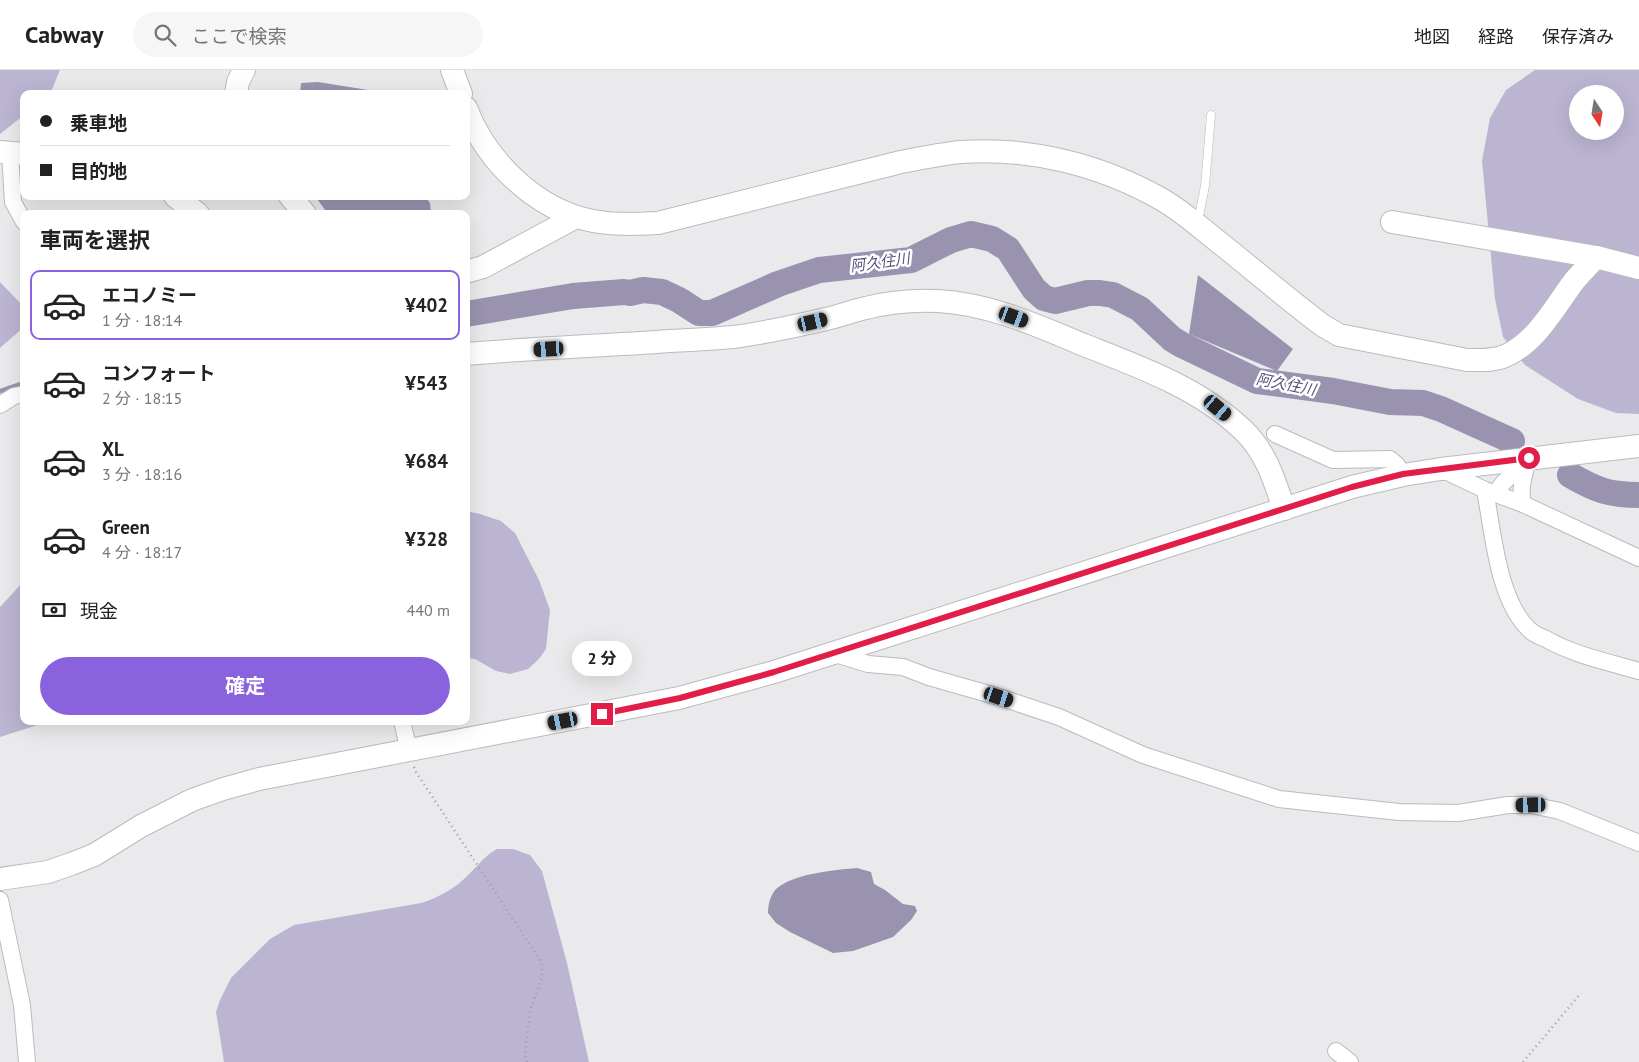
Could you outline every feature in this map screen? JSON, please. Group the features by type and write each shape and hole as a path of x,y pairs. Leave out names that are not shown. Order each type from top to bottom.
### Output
{"street":[{"path":"237,90 238,82 244,70"},
{"path":"452,70 460,90"},
{"path":"470,118 498,164 535,196 576,217 609,224 658,223 901,162 946,154 998,152 1033,155 1097,170 1162,200 1197,225 1322,325 1339,335 1468,360 1486,360 1504,356 1521,347 1538,330 1576,279 1596,258"},
{"path":"11,153 13,202 20,215"},
{"path":"180,200 193,210"},
{"path":"293,200 302,210"},
{"path":"470,271 483,266 576,217"},
{"path":"1392,222 1596,258 1639,268"},
{"path":"470,354 734,337 781,329 890,303 939,301 977,306 1003,312 1026,321 1120,359 1200,396 1218,408 1244,430 1264,454 1284,509"},
{"path":"0,405 14,396 20,395"},
{"path":"1275,434 1334,460 1390,459 1403,474"},
{"path":"0,878 48,872 94,855 141,826 192,800 223,789 259,779 680,698 832,654 1352,487 1403,474 1639,446"},
{"path":"1490,492 1503,483 1529,458"},
{"path":"1523,504 1521,485 1529,458"},
{"path":"1440,469 1490,492 1523,504 1639,558"},
{"path":"1490,492 1503,585 1513,606 1527,626 1532,632 1573,652 1639,671"},
{"path":"832,654 868,664 903,667 929,677 1034,708 1059,717 1143,755 1279,799 1399,812 1458,813 1508,806 1531,805 1560,811 1639,843"},
{"path":"403,725 409,751"},
{"path":"0,900 22,1005 27,1062"},
{"path":"1336,1051 1350,1062"}],"lane":[{"path":"1197,225 1206,186 1211,115"}],"path":[{"path":"409,751 416,772 542,963 542,978 530,1011 525,1055 527,1062"},
{"path":"1523,1062 1581,994"}],"shaded area":[{"path":"0,70 60,70 52,90 20,90 20,118 0,134"},
{"path":"1535,70 1639,70 1639,414 1616,413 1578,399 1525,365 1503,337 1495,299 1482,161 1490,118 1506,90"},
{"path":"318,82 368,90 300,90 301,83"},
{"path":"318,200 428,200 431,210 325,210"},
{"path":"1198,275 1293,349 1277,371 1189,334"},
{"path":"0,282 20,303 20,330 0,348"},
{"path":"470,512 501,521 515,533 539,580 550,610 546,649 528,669 510,674 496,671 475,659 470,658"},
{"path":"20,585 20,725 38,725 0,737 0,607"},
{"path":"497,849 513,849 530,855 542,871 567,963 589,1062 224,1062 216,1012 220,1000 231,978 270,939 294,925 427,901 458,884"},
{"path":"857,868 871,872 874,884 903,904 915,906 917,911 911,920 893,937 853,951 833,953 790,932 776,923 768,913 772,894 780,886 797,878 817,873"}],"waterway":[{"name":"阿久住川","path":"470,313 573,296 630,293 643,290 662,292 699,313 712,313 778,284 819,270 911,260 951,240 971,234 992,239 1008,249 1034,289 1044,298 1055,301 1088,293 1113,295 1140,309 1172,339 1182,345 1257,381 1333,391 1390,402 1423,403 1441,409 1512,441"},
{"name":"阿久住川","path":"0,391 20,384"},
{"name":"阿久住川","path":"1570,475 1603,491 1639,495"}],"route":[{"path":"602,714 680,698 774,672 1352,487 1403,474 1529,458"}]}
